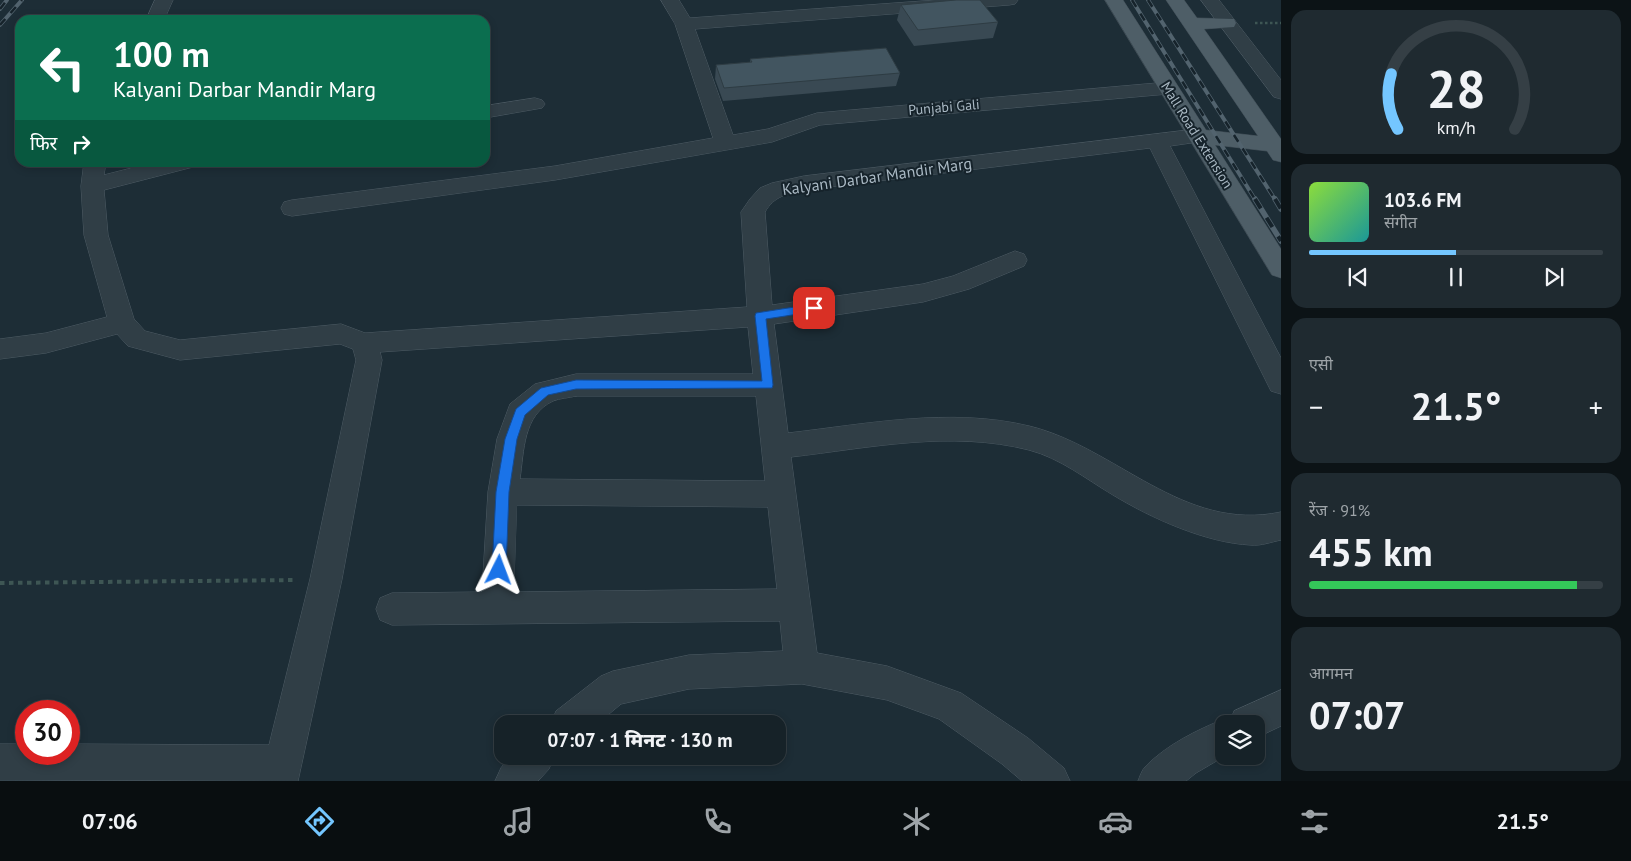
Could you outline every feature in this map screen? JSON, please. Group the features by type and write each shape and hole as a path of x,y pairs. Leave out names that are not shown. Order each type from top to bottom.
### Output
{"main road":[{"name":"Mall Road Extension","path":"1114,0 1281,269"},
{"path":"1175,0 1279,149"},
{"path":"1191,24 1227,23"},
{"path":"1197,136 1279,149"}],"street":[{"path":"157,15 164,0"},
{"path":"670,0 684,24 725,143"},
{"path":"684,24 844,6 1009,0"},
{"path":"1210,0 1281,93"},
{"name":"Punjabi Gali","path":"292,208 555,173 772,135 817,119 1168,88"},
{"path":"490,111 535,104"},
{"name":"Kalyani Darbar Mandir Marg","path":"802,667 760,316 753,212 760,198 778,188 814,182 1197,136"},
{"path":"1157,141 1281,383"},
{"path":"94,167 92,186 96,235 122,323 137,339 180,350 341,334 364,343 760,316 922,293 960,283 1015,260"},
{"path":"92,186 166,167"},
{"path":"0,349 15,348 71,337 122,323"},
{"path":"0,762 281,772 326,579 369,360 364,343"},
{"path":"497,608 503,492 511,439 520,412 545,392 576,384 768,385"},
{"path":"775,447 926,430 989,430 1030,438 1075,456 1136,493 1198,521 1253,531 1281,526"},
{"path":"503,492 781,494"},
{"path":"392,609 794,605"},
{"path":"580,715 613,688 689,672 802,667 887,683 949,704 1015,751 1050,781"},
{"path":"1265,716 1281,708"},
{"path":"1156,781 1183,760 1215,742"},
{"path":"514,781 528,765"}],"path":[{"path":"0,583 326,579"}],"building":[{"path":"956,0 980,0 998,22 918,30 901,5"},
{"path":"886,48 900,73 724,88 716,65 752,62 750,59"}],"railway":[{"path":"0,9 7,0"},
{"path":"0,25 22,0"},
{"path":"1132,0 1256,201"},
{"path":"1148,0 1276,201"},
{"path":"1255,199 1281,241"},
{"path":"1275,199 1281,209"}],"route":[{"path":"499,570 503,492 511,439 520,412 532,402 545,392 576,384 768,385 760,316 814,308"}]}
